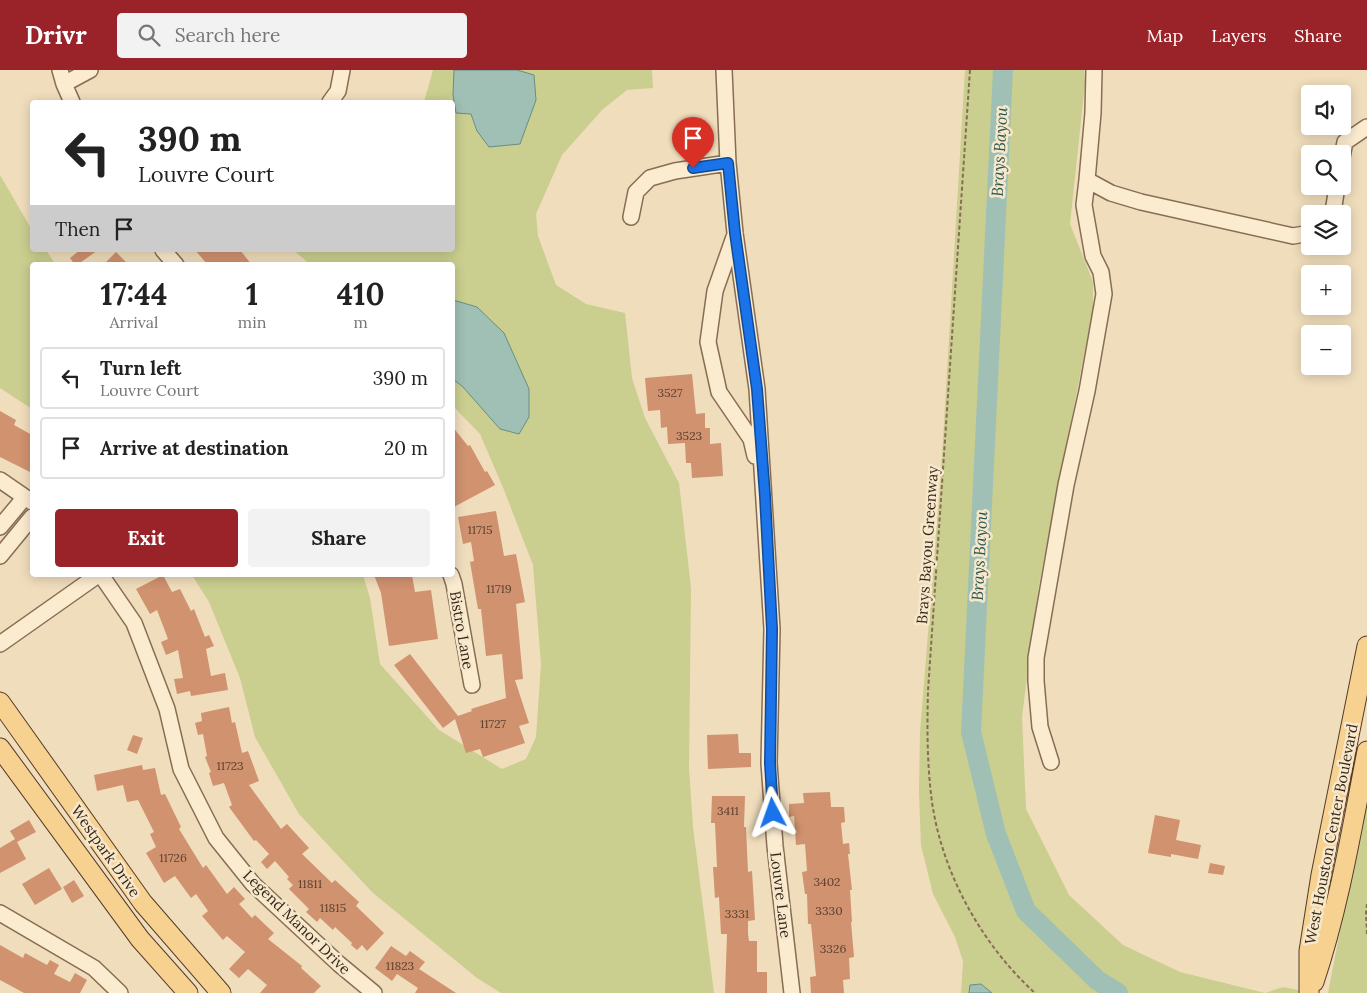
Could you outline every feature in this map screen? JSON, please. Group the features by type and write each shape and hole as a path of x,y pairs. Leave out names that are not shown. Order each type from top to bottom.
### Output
{"main road":[{"name":"West Houston Center Boulevard","path":"1310,993 1309,951 1321,874 1367,646"},
{"name":"Westpark Drive","path":"0,702 143,903 221,993"},
{"name":"Westpark Drive","path":"0,748 140,939 188,993"},
{"name":"West Houston Center Boulevard","path":"1310,993 1324,954 1340,887 1367,751"}],"street":[{"path":"71,100 62,77 90,70"},
{"path":"331,100 338,90 342,70"},
{"name":"Louvre Lane","path":"724,70 728,163 735,233 757,389 765,496 772,629 770,763 775,846 792,993"},
{"path":"1051,762 1040,727 1036,658 1066,485 1087,391 1104,294 1101,272 1093,256 1084,205 1093,113 1094,70"},
{"path":"1344,145 1345,142 1367,127"},
{"path":"631,217 636,192 650,178 675,171 728,163"},
{"path":"1086,180 1111,193 1141,202 1293,236 1301,235"},
{"name":"Louvre Lane","path":"735,233 715,291 708,342 719,392 751,439 765,496"},
{"path":"165,252 173,262"},
{"path":"0,480 29,500 0,527"},
{"path":"2,550 30,520"},
{"path":"0,644 97,577"},
{"name":"Legend Manor Drive","path":"101,577 134,623 167,709 181,769 216,838 253,884 339,964 374,993"},
{"name":"Bistro Lane","path":"452,577 472,685"},
{"path":"0,912 94,968 120,993"}],"path":[{"name":"Brays Bayou Greenway","path":"970,70 928,691 930,786 935,820 944,851 967,906 1006,962 1035,993"},
{"path":"1367,904 1367,934"}],"green space":[{"path":"433,70 652,70 653,88 627,90 602,110 562,155 536,214 538,236 556,285 586,304 625,313 632,378 645,418 679,483 691,588 689,768 693,827 714,993 501,993 477,978 373,893 299,814 255,737 240,678 209,602 193,577 364,577 370,598 380,664 439,730 502,769 526,759 536,737 541,664 533,565 480,434 455,408 455,262 307,262 295,252 455,252 455,100 425,100"},
{"path":"965,70 1084,70 1085,83 1070,224 1093,282 1093,309 1038,590 1022,717 1026,809 1069,895 1123,945 1180,972 1265,993 961,993 963,961 955,937 933,894 921,845 919,792 920,732 941,473"},
{"path":"0,175 30,227 30,252 47,252 54,262 30,262 30,408 0,388"},
{"path":"1367,792 1367,993 1328,993"},
{"path":"1283,987 1313,993 1265,993"}],"water":[{"path":"454,70 517,70 534,75 536,100 520,144 489,147 477,131 471,114 456,113 453,95"},
{"path":"455,301 477,307 504,333 529,389 529,417 519,434 500,429 463,387 455,381"},
{"path":"981,984 992,993 969,993 970,985"}],"building":[{"path":"78,252 95,252 81,262 73,262 70,258"},
{"path":"116,252 126,262 106,262"},
{"path":"197,252 242,252 250,262 205,262"},
{"path":"692,374 696,414 705,413 705,428 710,428 710,444 721,443 723,476 692,478 691,463 686,463 685,443 668,444 667,427 661,428 660,410 648,411 645,378"},
{"path":"0,411 16,420 14,425 30,434 30,472 0,457"},
{"path":"455,430 468,446 470,445 485,472 487,471 495,485 455,506"},
{"path":"496,511 504,556 516,554 525,602 516,604 523,679 515,680 529,723 519,726 525,743 483,757 480,749 466,753 455,719 443,728 394,665 410,654 458,716 472,711 471,709 506,698 502,654 486,656 481,609 478,609 470,562 474,561 471,542 463,544 458,517"},
{"path":"159,577 164,577 172,592 180,589 191,611 194,609 205,637 209,635 214,646 206,649 211,676 225,673 228,690 191,696 190,691 177,694 174,679 183,678 178,650 166,655 161,642 168,639 157,610 150,614 136,589"},
{"path":"375,577 412,577 415,592 431,590 438,639 389,646 381,593"},
{"path":"229,707 232,723 235,722 242,753 248,751 259,781 249,785 281,829 287,824 309,848 302,854 332,883 335,880 359,902 356,906 384,933 367,951 362,945 357,950 335,927 333,930 320,918 317,922 306,912 309,909 289,889 293,885 287,879 289,877 275,861 267,869 261,862 269,854 256,840 254,841 229,807 232,805 224,783 213,786 209,773 211,772 205,757 207,756 203,734 198,735 195,723 202,721 201,713"},
{"path":"738,734 739,753 751,753 751,767 708,769 707,735"},
{"path":"133,735 143,738 137,754 127,750"},
{"path":"142,765 143,770 155,768 161,795 165,794 181,827 179,829 203,868 206,865 227,894 234,887 245,899 239,904 252,918 255,915 274,933 268,939 302,966 301,968 321,986 314,993 260,993 267,985 248,969 239,978 229,969 245,952 227,936 223,940 202,916 208,911 196,894 191,898 175,876 164,883 146,853 156,847 150,834 154,832 138,800 127,802 123,785 97,791 94,775"},
{"path":"830,792 831,807 844,807 845,822 841,823 843,844 849,843 854,957 849,958 850,979 843,980 844,993 811,993 810,977 816,976 811,924 808,924 807,894 805,894 802,872 807,871 805,844 796,845 794,816 789,817 789,804 804,803 803,793"},
{"path":"712,796 745,796 744,827 746,827 748,872 752,871 755,920 748,921 748,934 749,941 757,941 757,972 767,972 767,993 725,993 727,934 721,934 719,897 715,898 713,867 717,867 715,823 711,823"},
{"path":"1155,815 1180,820 1176,840 1201,845 1198,859 1171,854 1171,857 1148,853"},
{"path":"29,820 36,832 17,842 26,859 0,873 0,848 15,839 10,831"},
{"path":"1210,863 1225,866 1223,875 1208,873"},
{"path":"49,868 62,889 35,905 22,884"},
{"path":"74,880 84,896 72,903 63,887"},
{"path":"0,945 23,958 25,953 47,965 50,960 59,965 54,974 70,982 75,973 87,980 80,993 24,993 0,980"},
{"path":"391,946 406,956 410,951 425,962 419,969 456,993 415,993 418,988 397,974 392,981 375,968"}],"waterway":[{"name":"Brays Bayou","path":"1003,70 971,732 996,834 1026,911 1097,980 1118,993"}],"route":[{"path":"693,168 728,163 735,233 757,389 772,629 770,763 773,813"}]}
